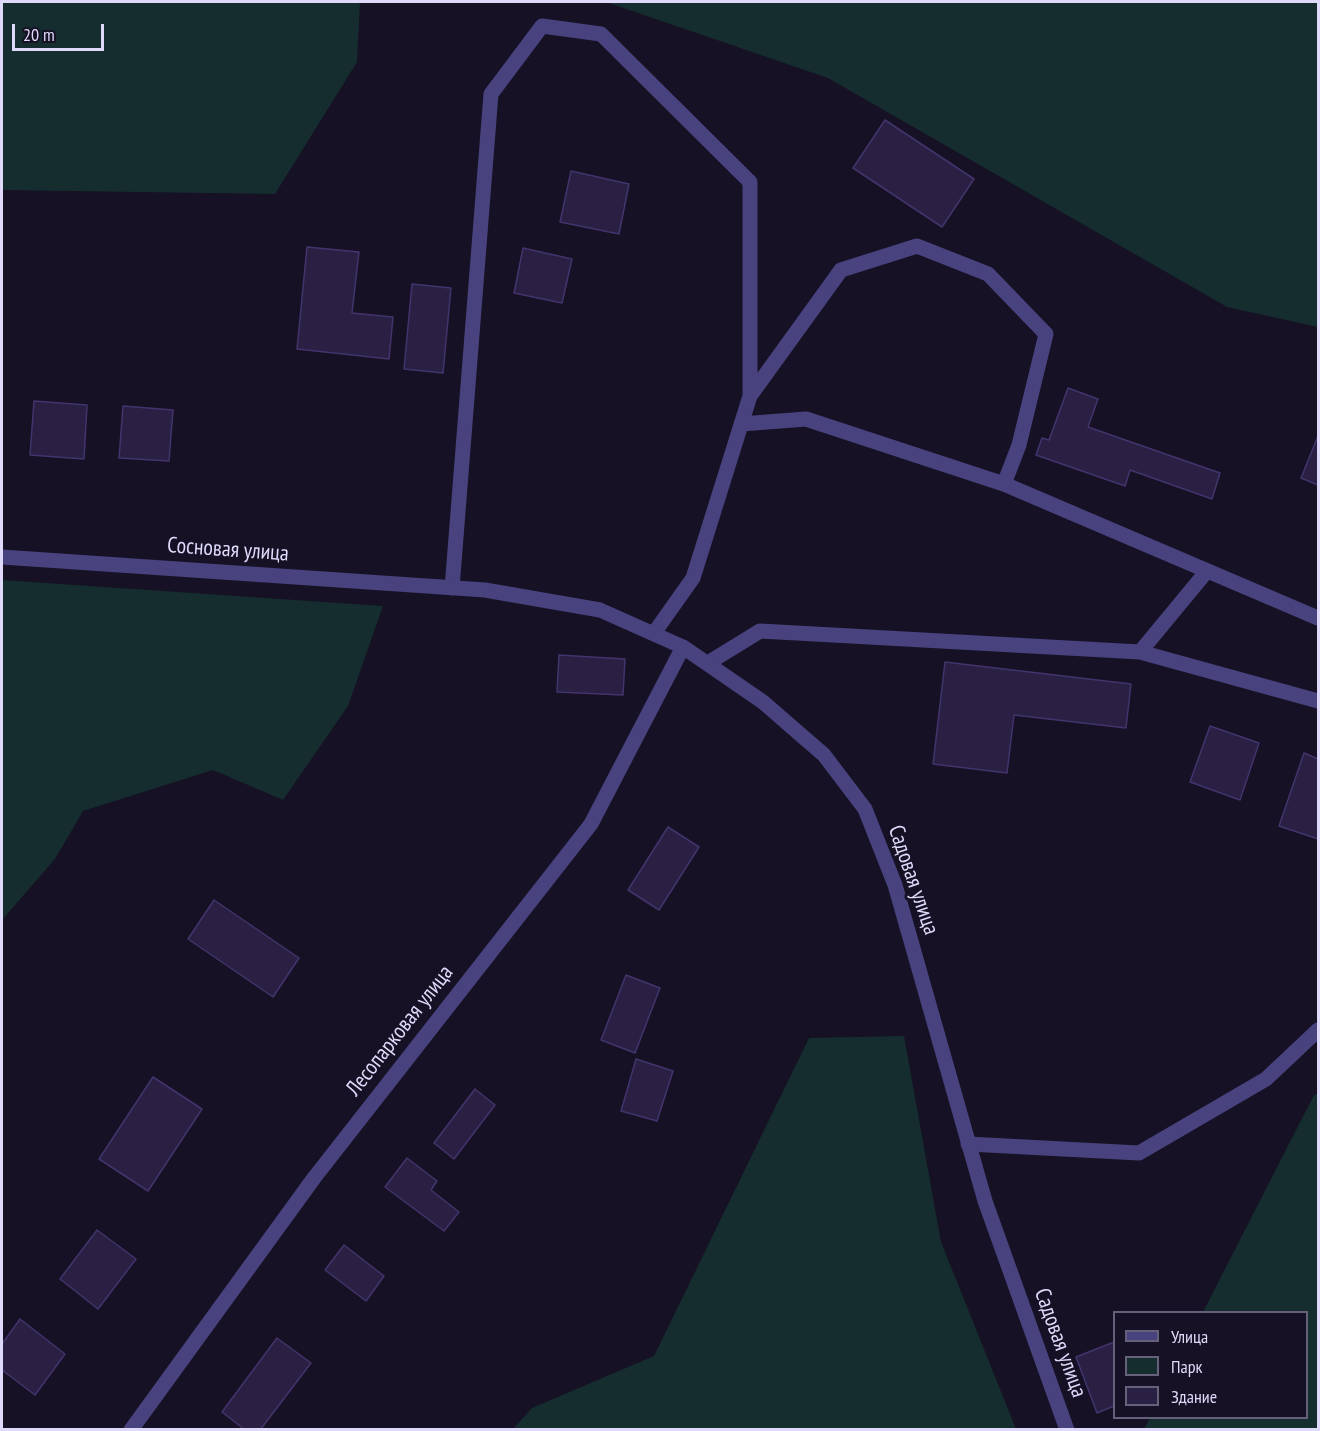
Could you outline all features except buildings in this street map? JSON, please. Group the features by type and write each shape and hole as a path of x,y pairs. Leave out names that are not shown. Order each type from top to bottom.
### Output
{"street":[{"path":"452,588 492,94 542,26 601,34 750,182 750,396 693,578 654,633"},
{"path":"750,396 841,270 917,246 988,274 1046,334 1019,445 1004,484"},
{"path":"741,424 806,419 1004,484 1318,618"},
{"name":"Сосновая улица","path":"2,557 452,588"},
{"path":"1140,652 1207,571"},
{"name":"Садовая улица","path":"452,588 485,590 600,609 683,647 764,702 824,754 865,809 895,885 984,1201 1068,1430"},
{"path":"708,663 760,631 1140,652 1318,700"},
{"name":"Лесопарковая улица","path":"130,1430 314,1178 591,824 683,647"},
{"path":"968,1144 1140,1153 1266,1079 1318,1030"}],"green space":[{"path":"2,2 360,2 357,62 275,194 2,190"},
{"path":"606,2 1318,2 1318,327 1227,307 828,78"},
{"path":"2,580 383,606 348,706 283,800 213,770 83,811 55,859 2,920"},
{"path":"904,1036 941,1242 1016,1429 513,1429 532,1408 654,1356 809,1038"},
{"path":"1318,1094 1318,1429 1144,1429 1149,1419 1308,1419 1308,1311 1204,1311 1314,1095"}]}
